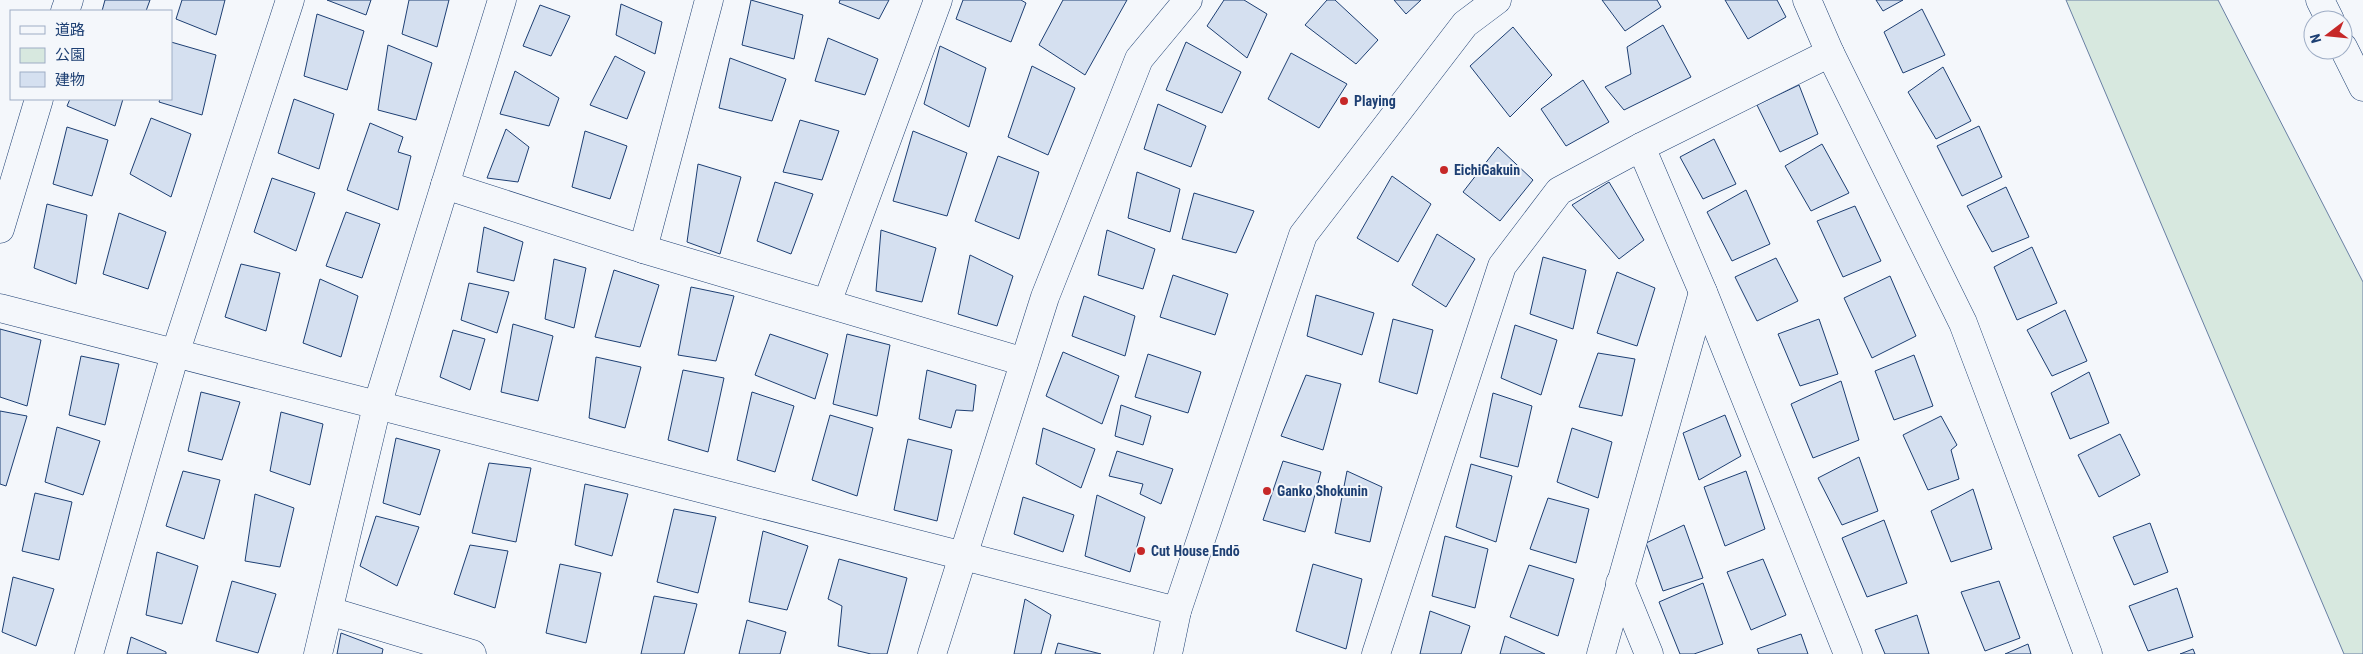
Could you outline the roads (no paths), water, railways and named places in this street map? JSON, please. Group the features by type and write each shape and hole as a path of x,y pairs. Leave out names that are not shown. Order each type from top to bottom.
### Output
{"main road":[{"path":"89,654 175,354 290,0"},
{"path":"318,654 377,406 502,0"},
{"path":"643,248 708,0"},
{"path":"827,303 938,0"},
{"path":"932,654 1045,297 1139,59 1188,0"},
{"path":"1168,654 1177,611 1303,235 1465,24 1497,0"},
{"path":"1807,0 1830,54 1963,323 2088,654"},
{"path":"1376,654 1502,266 1559,191 1641,147 1830,54"},
{"path":"2350,60 2363,87"},
{"path":"0,228 39,100"},
{"path":"1641,147 1703,292 1848,654"},
{"path":"445,185 643,248 1024,362"},
{"path":"1601,654 1703,292"},
{"path":"0,308 1177,611"},
{"path":"1620,583 1649,654"},
{"path":"329,611 472,654"}],"place":[{"name":"Playing","path":"1344,101"},
{"name":"EichiGakuin","path":"1444,170"},
{"name":"Ganko Shokunin","path":"1267,491"},
{"name":"Cut House Endō","path":"1141,551"}]}
